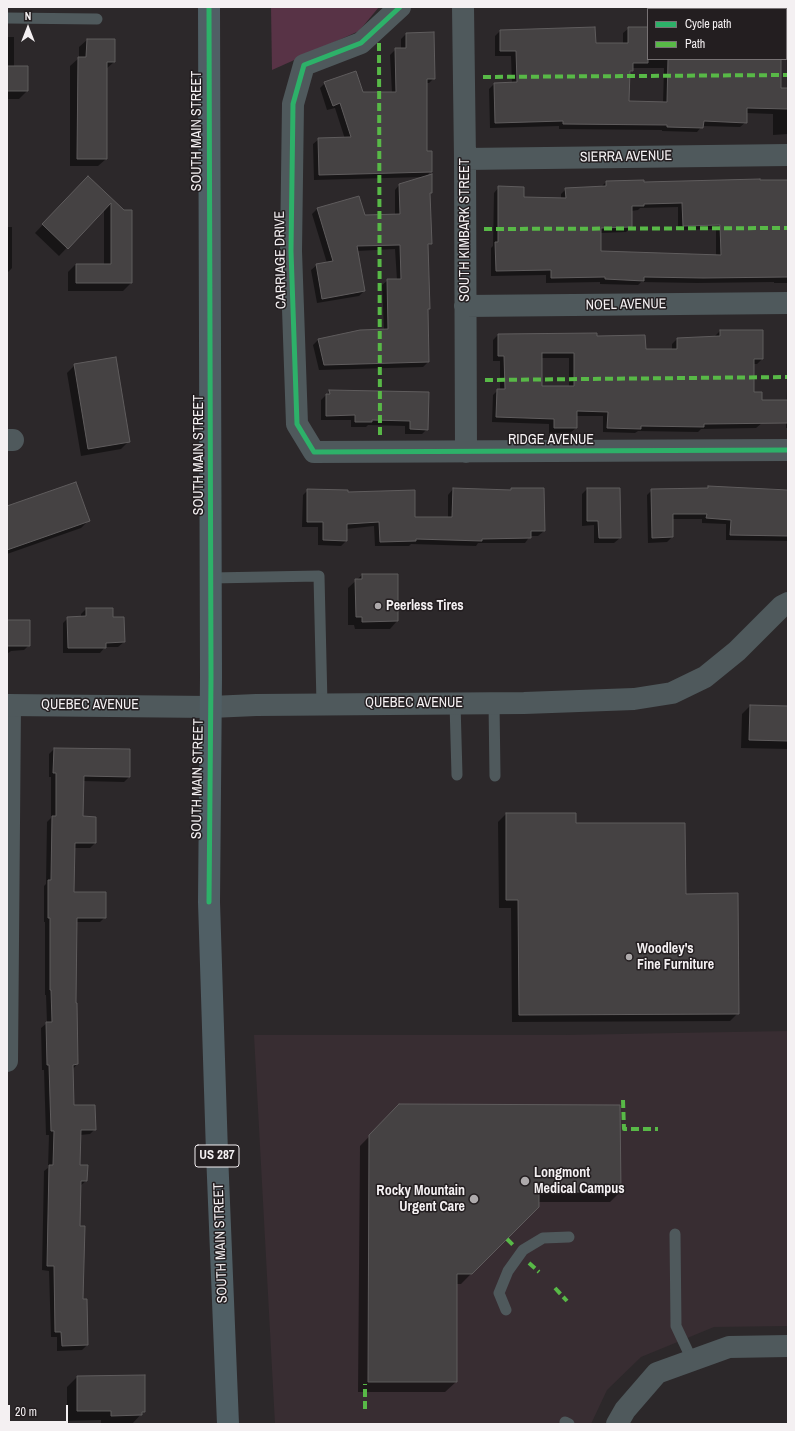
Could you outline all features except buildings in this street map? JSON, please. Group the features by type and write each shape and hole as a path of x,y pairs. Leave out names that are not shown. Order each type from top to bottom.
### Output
{"main road":[{"name":"SOUTH MAIN STREET","path":"209,7 211,578 209,902 228,1424"}],"street":[{"name":"CARRIAGE DRIVE","path":"314,452 297,424 292,251 292,104 304,65 361,44 400,7"},
{"name":"SOUTH KIMBARK STREET","path":"463,7 466,452"},
{"name":"SIERRA AVENUE","path":"465,159 788,155"},
{"name":"NOEL AVENUE","path":"465,306 788,303"},
{"name":"RIDGE AVENUE","path":"314,452 788,450"},
{"name":"QUEBEC AVENUE","path":"8,705 211,707 256,704 494,703 634,699 672,693 705,677 737,651 782,606 788,603"},
{"path":"7,1061 8,705"},
{"path":"617,1424 625,1410 657,1372 729,1347 788,1346"}],"lane":[{"path":"7,18 97,19"},
{"path":"211,578 319,576 322,704"},
{"path":"454,703 457,775"},
{"path":"494,703 495,776"},
{"path":"675,1234 676,1326 692,1360"},
{"path":"506,1310 499,1293 508,1271 523,1250 543,1238 568,1237"}],"shaded area":[{"path":"271,7 379,7 359,31 272,70"},
{"name":"Longmont Medical Campus","path":"788,1031 788,1326 714,1327 641,1357 607,1390 591,1424 275,1424 254,1035 565,1035"}],"marked path":[{"path":"379,43 380,435"},
{"path":"483,77 788,75"},
{"path":"484,229 788,228"},
{"path":"485,380 788,377"},
{"path":"623,1100 624,1129 658,1129"},
{"path":"507,1239 513,1245"},
{"path":"529,1263 539,1272"},
{"path":"555,1288 567,1301"},
{"path":"365,1384 365,1409"}],"cycle path":[{"path":"209,7 211,677 209,902"},
{"path":"400,7 361,43 304,65 293,104 291,251 297,424 314,452 788,450"}],"place":[{"name":"Peerless Tires","path":"378,606"},
{"name":"Woodley's Fine Furniture","path":"629,957"},
{"name":"Longmont Medical Campus","path":"525,1181"},
{"name":"Rocky Mountain Urgent Care","path":"474,1199"}]}
